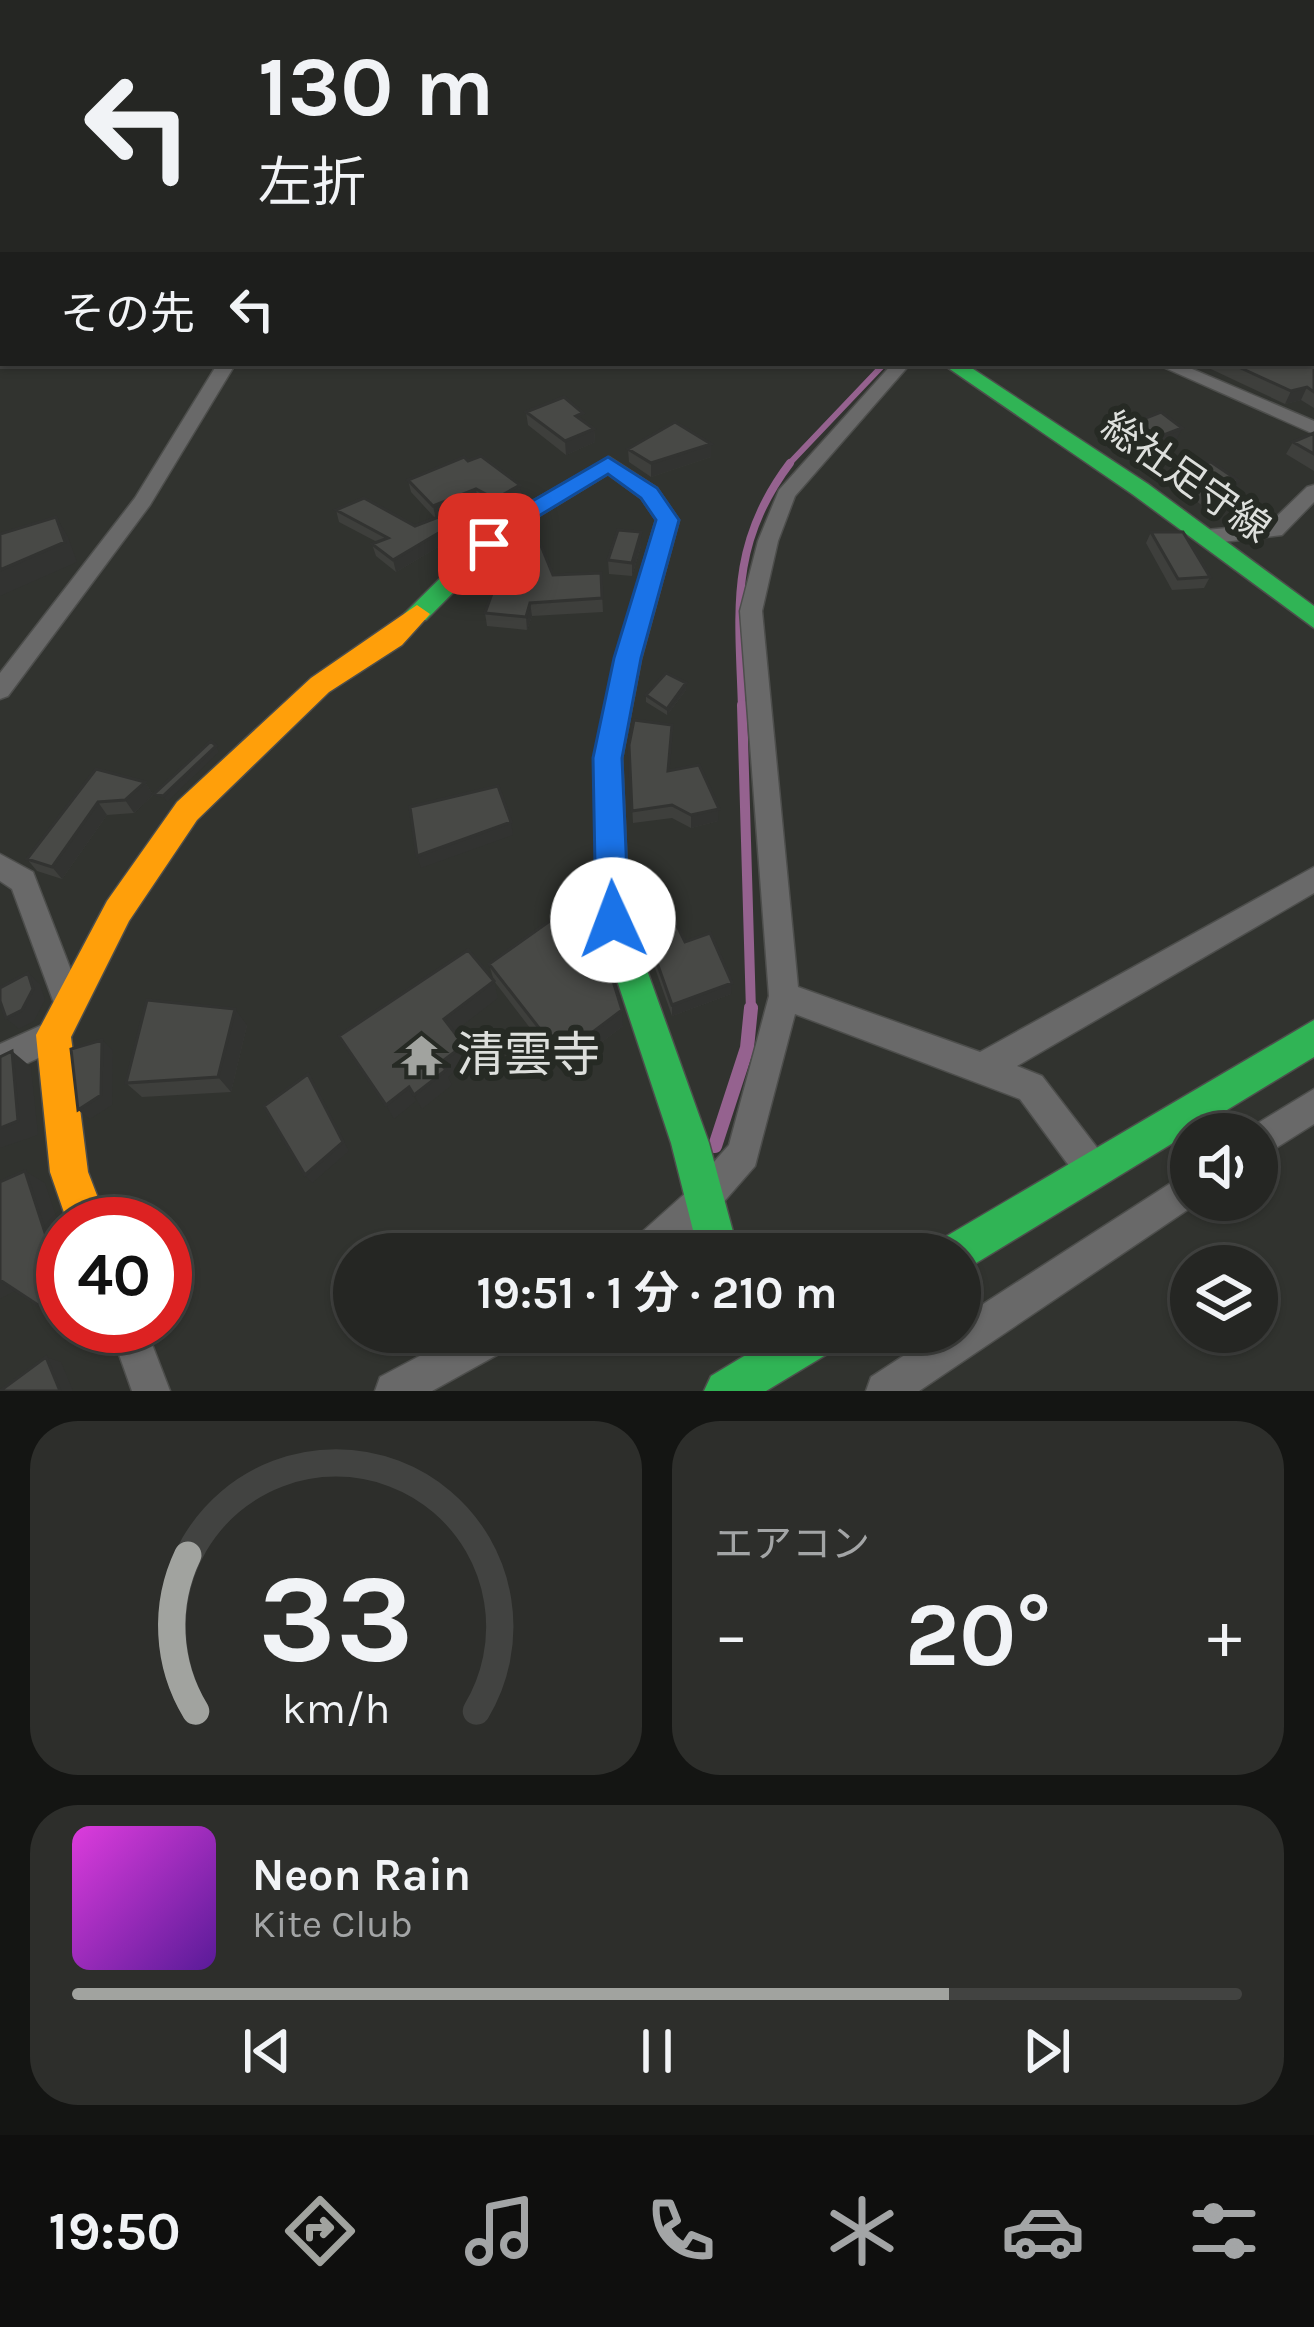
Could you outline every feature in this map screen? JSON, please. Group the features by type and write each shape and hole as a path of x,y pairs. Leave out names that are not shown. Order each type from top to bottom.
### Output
{"main road":[{"name":"総社足守線","path":"955,366 1206,537 1314,619"},
{"path":"78,1197 69,1172 53,1034 118,910 188,811 320,685 393,638 506,526 608,464 649,493 668,520 628,658 608,758 613,920 690,1143 712,1233"},
{"path":"981,1238 1307,1050"},
{"path":"726,1391 759,1353"}],"street":[{"path":"0,690 142,501 225,366"},
{"path":"668,1233 743,1154 784,996 751,610 786,494 899,366"},
{"path":"1169,366 1314,428"},
{"path":"1206,537 1275,530 1314,491"},
{"path":"0,866 23,881 69,1004"},
{"path":"981,1069 1314,879"},
{"path":"784,996 1030,1087 1093,1170"},
{"path":"0,1060 53,1034"},
{"path":"1278,1129 1314,1105"},
{"path":"885,1391 1170,1201"},
{"path":"137,1353 151,1391"},
{"path":"394,1391 464,1353"}],"building":[{"path":"1237,366 1314,366 1314,392 1307,387 1291,391"},
{"path":"564,397 583,413 576,416 594,429 565,441 526,412"},
{"path":"1161,412 1182,428 1143,443 1134,436 1133,423"},
{"path":"675,422 711,444 651,463 628,449"},
{"path":"1314,433 1314,454 1293,442"},
{"path":"481,456 520,485 495,499 476,489 433,506 408,480 464,457 468,461"},
{"path":"1211,462 1239,481 1211,494 1175,467"},
{"path":"364,498 415,526 441,516 447,528 393,560 372,544 388,538 336,510"},
{"path":"56,517 65,542 0,570 0,534"},
{"path":"618,530 641,532 632,563 608,560"},
{"path":"535,531 553,575 601,573 602,598 530,603 526,617 485,613 499,574 511,576 501,538"},
{"path":"1151,532 1183,532 1210,577 1178,579"},
{"path":"666,673 686,683 667,709 646,695"},
{"path":"634,720 672,725 668,771 699,765 719,809 691,815 672,805 632,811 629,745"},
{"path":"211,741 216,746 163,796 154,794"},
{"path":"96,769 145,782 125,800 98,802 52,867 27,859"},
{"path":"498,786 511,822 417,856 410,807"},
{"path":"669,909 685,942 710,933 732,983 672,1005 641,917"},
{"path":"554,918 613,981 622,1010 561,1056 489,964"},
{"path":"468,950 494,981 444,1019 464,1045 440,1063 446,1070 414,1095 409,1087 386,1105 339,1036"},
{"path":"28,973 33,989 22,1010 6,1018 0,988"},
{"path":"147,1000 235,1009 218,1077 126,1083"},
{"path":"102,1040 101,1095 78,1110 71,1049"},
{"path":"12,1051 18,1121 0,1128 0,1057"},
{"path":"308,1074 343,1142 305,1175 264,1106"},
{"path":"25,1171 36,1205 36,1304 0,1280 0,1182"},
{"path":"46,1357 60,1391 0,1391"}],"waterway":[{"path":"787,466 882,366"},
{"path":"742,708 740,610 747,551 770,493 790,463"},
{"path":"742,705 751,1009"},
{"path":"715,1146 747,1048 751,1009"}],"traffic: fast":[{"path":"956,366 1140,489 1314,619"},
{"path":"417,614 506,526 609,464 649,493 668,520 628,659 608,758 613,920 690,1143 714,1233"},
{"path":"981,1238 1314,1037"},
{"path":"726,1391 789,1353"}],"traffic: slow":[{"path":"78,1197 69,1172 53,1035 118,911 187,811 320,685 393,638 417,614"}],"place":[{"name":"清雲寺","path":"422,1055"}],"route":[{"path":"489,544 506,526 608,464 649,493 668,520 628,658 608,758 613,920"}]}
